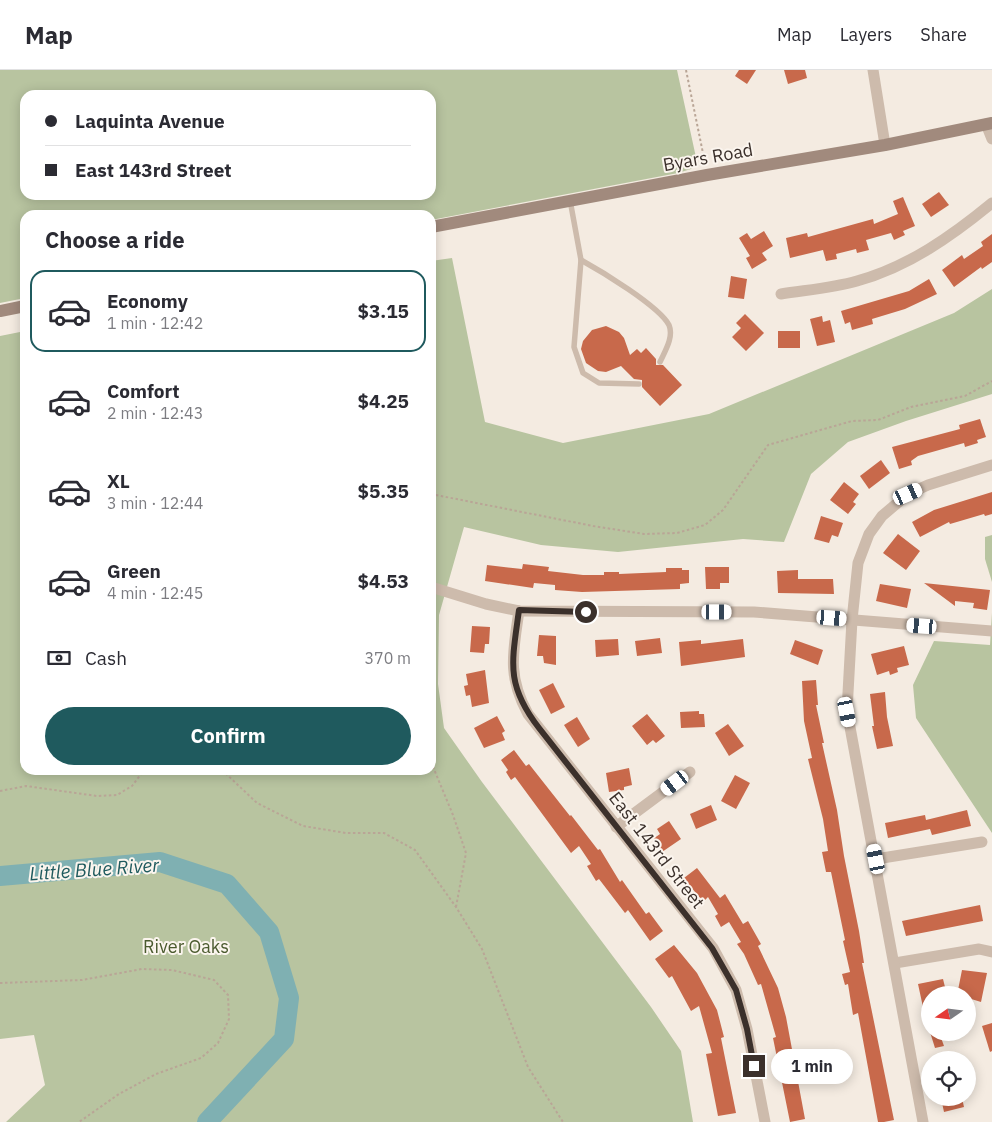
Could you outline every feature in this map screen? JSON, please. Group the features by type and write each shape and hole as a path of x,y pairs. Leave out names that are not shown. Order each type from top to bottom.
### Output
{"street":[{"path":"873,70 885,145"},
{"name":"Byars Road","path":"436,226 707,175 885,145 989,123"},
{"path":"989,123 992,139"},
{"path":"782,294 857,281 916,257 968,223 992,202"},
{"path":"0,311 20,307"},
{"path":"923,1122 876,859 847,712 852,620 858,562 869,534 882,516 894,504 908,494 928,485 992,465"},
{"path":"436,589 486,604 519,610 754,612 992,631"},
{"name":"East 143rd Street","path":"519,610 512,662 519,698 528,714 712,948 736,990 747,1029 765,1122"},
{"path":"616,827 690,772"},
{"path":"876,859 982,842"},
{"path":"895,963 979,949 992,952"}],"lane":[{"path":"570,200 581,260 574,347 582,373 599,383 639,384"},
{"path":"581,260 652,307 669,326 670,340 660,362"}],"path":[{"path":"686,70 707,175"},
{"path":"436,495 644,534 678,533 705,525 723,510 768,446 852,421 878,420 911,407 965,396 992,381"},
{"path":"436,774 466,853 456,907"},
{"path":"0,791 26,786 97,796 117,795 132,786 140,775"},
{"path":"227,775 257,803 303,826 346,833 384,833 415,850 456,907 482,949 528,1067 563,1122"},
{"path":"0,983 82,980 142,969 172,970 214,980 228,995 229,1019 218,1043 201,1058 141,1082 118,1094 79,1122"}],"green space":[{"path":"0,70 677,70 697,162 691,169 436,219 436,210 20,210 20,299 0,303"},
{"name":"River Oaks","path":"452,258 485,422 563,443 709,414 954,313 992,289 992,394 906,421 848,442 811,474 784,542 743,539 618,552 541,545 464,527 439,615 438,684 444,728 482,782 651,1007 681,1051 693,1122 6,1122 45,1085 34,1035 0,1039 0,336 20,332 20,775 436,775 436,260"},
{"path":"992,535 992,582 985,559 985,537"},
{"path":"992,613 992,833 916,718 913,685 934,641 990,645"}],"building":[{"path":"739,70 756,70 747,84 735,76"},
{"path":"784,70 805,70 807,78 788,84"},
{"path":"939,192 949,205 931,217 922,204"},
{"path":"903,197 915,226 903,231 905,235 894,240 891,233 866,240 869,250 857,253 856,249 836,254 837,259 826,261 823,250 790,258 786,238 807,233 808,237 873,219 874,224 898,214 893,201"},
{"path":"764,231 773,246 762,253 767,260 752,269 746,258 750,256 739,238 747,233 751,239"},
{"path":"992,234 992,262 982,269 981,267 954,287 942,270 962,255 964,259 983,246 981,242"},
{"path":"731,276 747,279 744,299 728,297"},
{"path":"929,279 937,294 905,309 872,319 873,324 852,330 850,322 845,324 841,311 909,291"},
{"path":"745,314 764,333 746,351 732,337 741,328 736,323"},
{"path":"822,316 823,322 830,320 835,342 817,346 810,319"},
{"path":"606,326 619,332 624,338 630,355 637,349 641,353 646,348 656,359 656,365 663,365 682,385 660,406 642,387 642,380 634,379 621,366 606,372 598,371 586,363 581,349 583,341 592,330"},
{"path":"778,331 800,331 800,348 778,348"},
{"path":"980,419 986,437 977,440 978,443 965,447 964,443 918,456 911,461 912,465 899,469 892,447 960,429 959,425"},
{"path":"881,460 890,473 869,489 860,476"},
{"path":"844,482 859,494 853,502 856,504 848,514 830,500"},
{"path":"992,492 992,514 985,516 984,514 950,524 949,522 920,537 912,522 934,510"},
{"path":"821,516 843,523 838,537 832,535 829,543 814,539"},
{"path":"898,534 920,551 906,570 883,553"},
{"path":"523,564 549,567 548,571 583,575 604,575 604,572 619,572 619,574 666,572 666,568 682,568 682,570 689,570 689,583 680,584 680,589 582,592 555,590 555,585 534,583 533,588 485,581 487,565 522,569"},
{"path":"705,567 729,567 729,583 720,583 720,589 706,589"},
{"path":"798,570 798,579 833,579 834,594 778,593 777,571"},
{"path":"924,583 990,590 987,610 973,608 974,603 955,601 955,606"},
{"path":"880,584 911,589 907,608 876,601"},
{"path":"472,626 490,627 489,644 485,644 484,653 470,652"},
{"path":"539,635 556,636 556,665 544,663 543,656 537,656"},
{"path":"660,638 662,653 637,656 635,641"},
{"path":"618,639 619,655 596,657 595,640"},
{"path":"743,639 745,657 681,666 679,642 701,640 701,644"},
{"path":"795,640 823,650 818,665 790,654"},
{"path":"904,646 909,665 897,668 898,672 890,675 889,671 877,675 871,654"},
{"path":"485,670 489,703 472,707 470,695 466,696 464,686 468,685 466,674"},
{"path":"816,680 818,705 816,705 824,743 822,743 837,810 859,931 864,963 862,963 894,1120 884,1122 878,1122 858,1013 853,1015 848,984 845,985 842,974 850,972 843,941 845,940 831,872 826,872 822,852 828,851 823,819 808,759 812,758 804,721 802,681"},
{"path":"553,683 565,707 551,714 539,690"},
{"path":"885,692 887,717 893,746 877,749 872,726 874,726 870,694"},
{"path":"699,711 699,714 704,714 705,727 681,728 680,712"},
{"path":"647,714 665,736 656,743 653,740 647,745 632,726"},
{"path":"497,716 505,731 502,733 505,740 484,748 474,728"},
{"path":"577,717 590,739 578,747 564,725"},
{"path":"728,724 744,746 729,756 715,733"},
{"path":"514,750 526,766 529,764 598,850 600,849 620,882 622,880 646,914 649,912 663,931 650,941 628,910 625,913 599,879 596,881 587,866 591,864 579,846 571,853 515,777 511,780 506,772 508,770 501,760"},
{"path":"629,768 632,785 624,787 624,790 609,792 606,773"},
{"path":"735,775 750,783 736,809 721,801"},
{"path":"711,805 717,820 696,829 690,814"},
{"path":"967,810 971,826 932,835 930,829 888,838 885,823 925,815 926,820"},
{"path":"669,821 681,839 662,852 653,839 660,834 657,829"},
{"path":"697,868 720,898 725,894 743,924 748,921 761,944 758,946 778,988 786,1017 805,1119 790,1122 773,1038 776,1037 761,984 758,985 744,954 737,944 741,942 729,922 721,927 715,916 718,914 708,897 703,902 684,878"},
{"path":"980,905 983,921 906,936 902,921"},
{"path":"674,945 697,973 717,1010 724,1037 721,1038 736,1113 718,1116 706,1054 712,1053 699,1006 691,1011 672,976 669,978 655,959"},
{"path":"962,970 987,973 981,1002 976,1000 976,986 959,986"},
{"path":"943,979 945,986 921,986 921,998 918,984"},
{"path":"992,1023 992,1051 990,1052 982,1026"},
{"path":"933,1041 942,1041 944,1046 935,1048"},
{"path":"943,1106 964,1106 964,1107 944,1112"}],"waterway":[{"name":"Little Blue River","path":"0,876 160,862 227,884 269,932 289,998 284,1039 207,1122"}],"route":[{"path":"586,612 519,610 512,662 519,698 528,714 712,948 736,990 747,1029 754,1066"}]}
